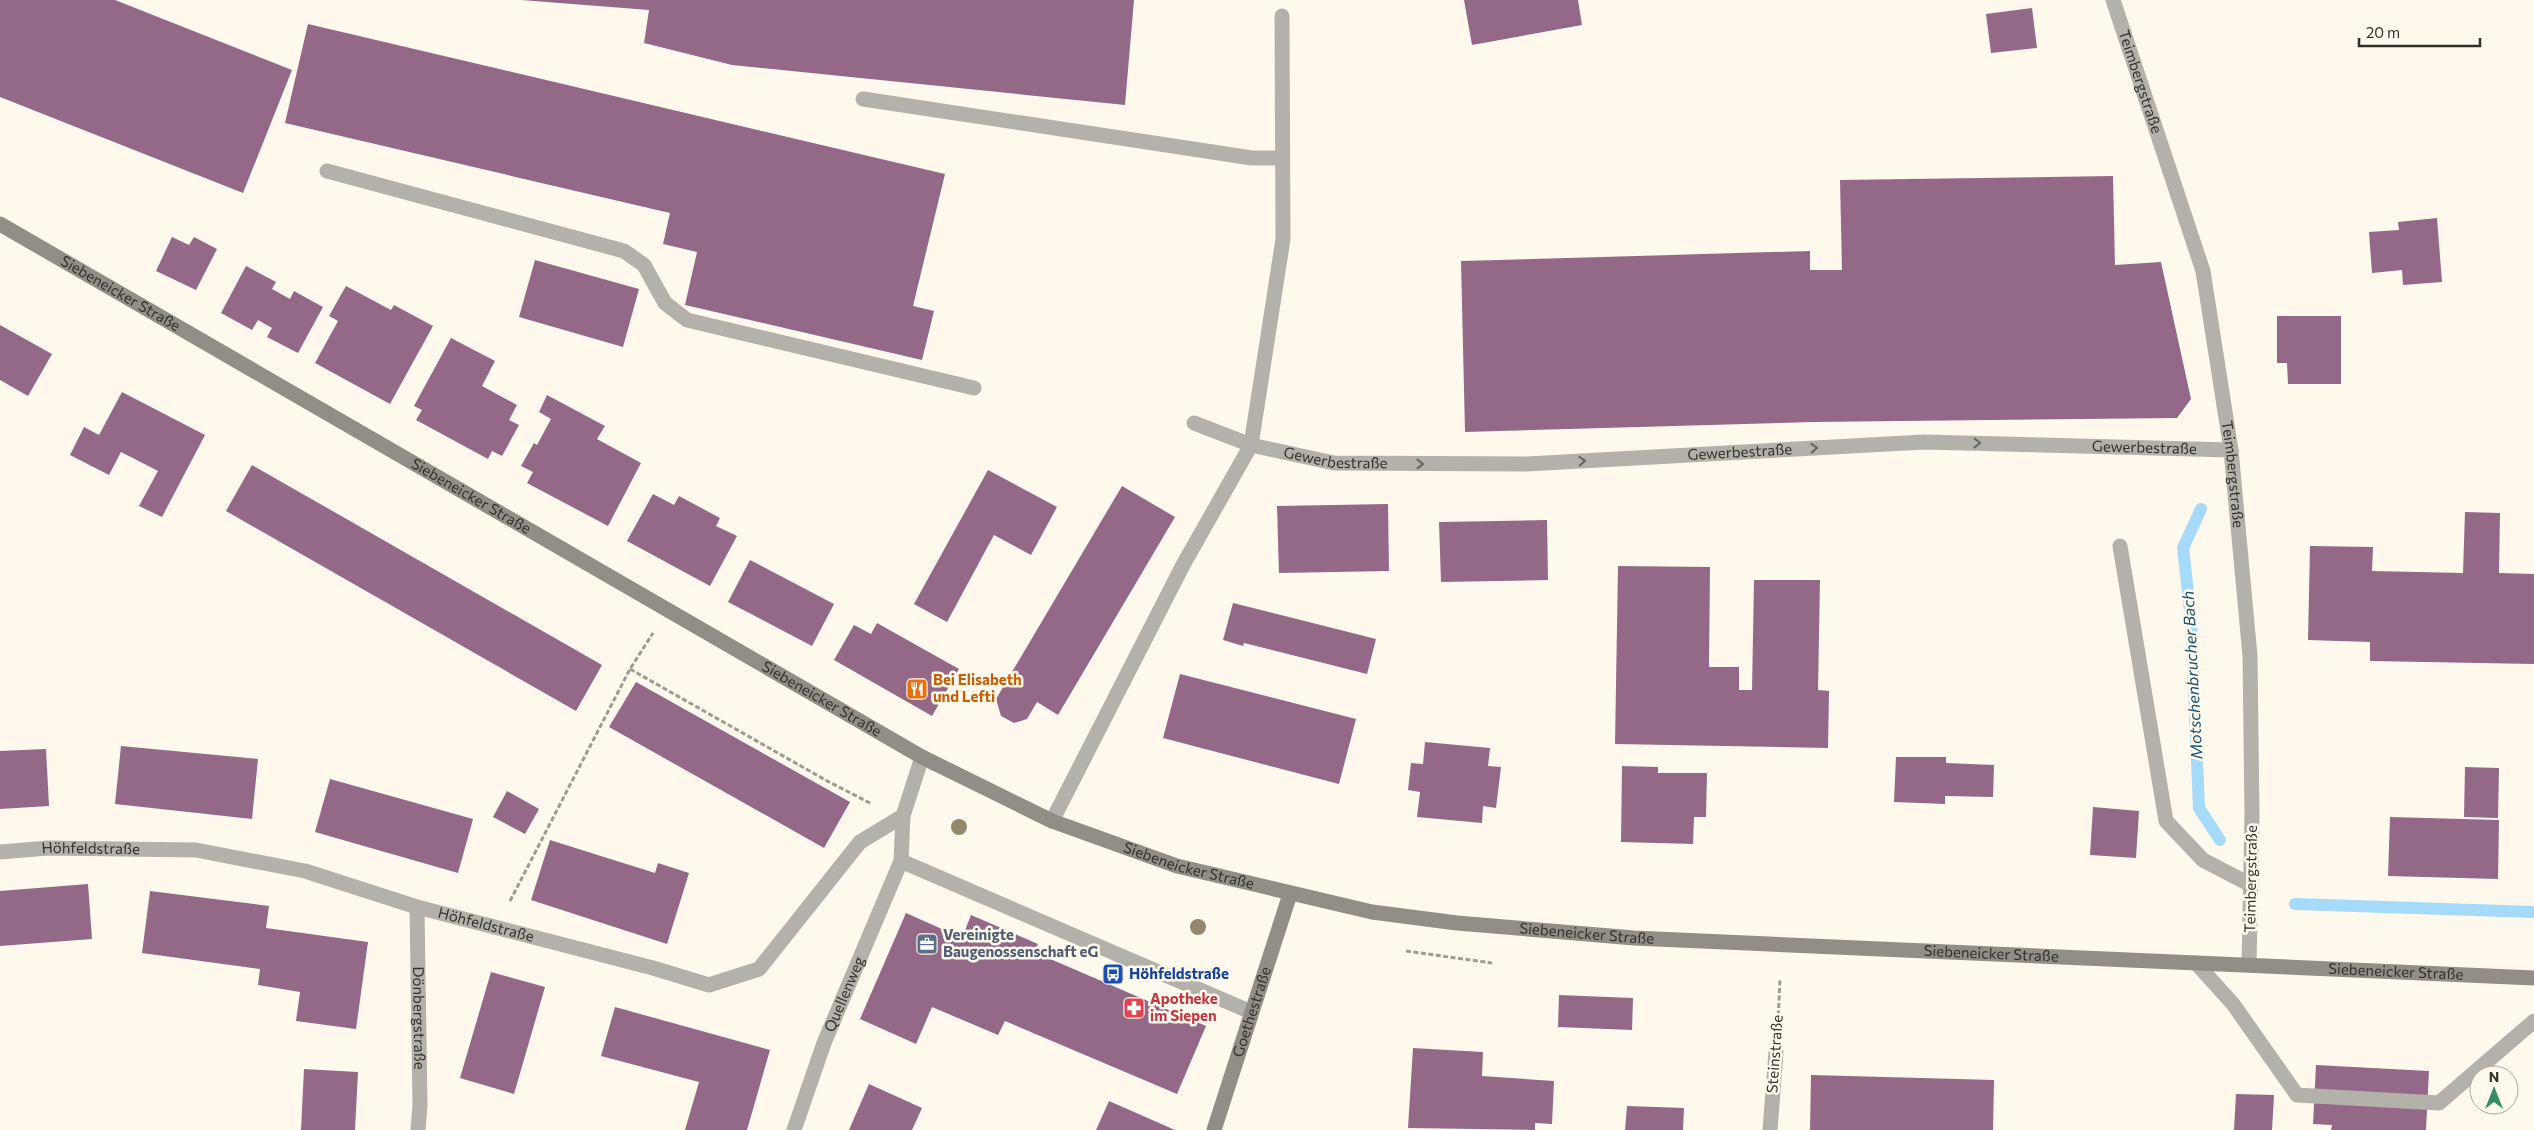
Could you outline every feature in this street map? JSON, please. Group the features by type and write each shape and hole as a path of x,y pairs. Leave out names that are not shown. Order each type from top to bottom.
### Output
{"main road":[{"name":"Siebeneicker Straße","path":"0,224 922,757 1052,821 1177,866 1372,912 1457,923 1624,937 2534,978"},
{"name":"Goethestraße","path":"1214,1130 1290,894"}],"street":[{"name":"Teimbergstraße","path":"2113,0 2203,271 2231,450 2250,656 2251,885 2249,964"},
{"path":"1052,821 1183,565 1251,445 1283,239 1282,16"},
{"path":"863,99 1252,158 1282,158"},
{"path":"327,171 624,251 644,266 665,303 687,320 974,388"},
{"name":"Gewerbestraße","path":"1194,423 1251,445 1334,463 1354,464 1527,464 1924,442 2231,450"},
{"path":"2120,546 2166,821 2203,860 2251,885"},
{"path":"922,757 903,816 901,860 1251,1012"},
{"name":"Höhfeldstraße","path":"0,852 48,848 196,850 305,871 417,907 709,985 759,969 860,842 903,816"},
{"name":"Quellenweg","path":"794,1130 824,1043 901,860"},
{"name":"Dönbergstraße","path":"417,907 420,1105 418,1130"},
{"path":"2196,963 2233,1004 2297,1095 2439,1103 2534,1021"},
{"name":"Steinstraße","path":"1770,1130 1776,1052"}],"path":[{"path":"502,929 512,895 630,669 644,646"},
{"path":"630,669 857,798"},
{"path":"1406,951 1492,962"},
{"name":"Steinstraße","path":"1776,1052 1780,979"}],"building":[{"path":"0,0 115,0 292,70 243,193 0,97"},
{"path":"521,0 1134,0 1125,105 732,65 644,43 649,10"},
{"path":"1464,0 1578,0 1582,25 1472,45"},
{"path":"2032,8 2037,48 1991,53 1986,14"},
{"path":"308,24 945,174 913,306 934,311 922,360 685,305 697,252 663,244 670,213 285,123"},
{"path":"2113,176 2115,265 2161,262 2191,399 2177,418 1814,422 1465,432 1461,261 1810,251 1810,270 1842,270 1840,180"},
{"path":"2437,218 2442,282 2403,285 2402,270 2372,273 2369,232 2399,230 2398,222"},
{"path":"172,237 189,245 194,237 217,249 196,290 156,271"},
{"path":"535,260 639,289 623,347 519,317"},
{"path":"246,266 276,282 272,289 290,299 294,291 323,307 298,353 267,337 272,328 258,320 252,330 221,313"},
{"path":"346,286 391,310 394,305 433,326 390,404 315,363 338,321 329,316"},
{"path":"2277,316 2341,316 2341,384 2288,384 2287,363 2277,363"},
{"path":"0,325 52,354 28,396 0,380"},
{"path":"451,338 495,361 482,386 517,405 509,420 519,425 502,456 492,451 488,459 416,420 422,410 414,406"},
{"path":"122,392 205,435 162,517 139,506 158,471 121,452 109,475 70,455 84,427 99,435"},
{"path":"547,395 605,426 597,439 641,463 608,526 527,483 533,472 521,466 534,443 537,445 551,419 539,412"},
{"path":"252,465 602,665 576,711 226,511"},
{"path":"988,470 1057,507 1031,555 994,535 947,622 914,604"},
{"path":"1122,486 1175,517 1058,715 1037,702 1027,719 1014,723 1001,716 996,699"},
{"path":"653,494 674,505 679,496 720,518 716,526 737,536 710,586 627,541"},
{"path":"1388,504 1389,571 1279,573 1277,506"},
{"path":"2465,512 2500,513 2499,573 2534,574 2534,664 2370,661 2370,642 2308,640 2310,546 2373,547 2372,571 2463,573"},
{"path":"1547,520 1548,580 1441,582 1439,522"},
{"path":"750,560 834,604 812,646 728,602"},
{"path":"1618,566 1710,567 1709,667 1739,667 1739,690 1752,690 1754,580 1820,580 1818,690 1829,691 1828,748 1615,744"},
{"path":"1233,603 1376,639 1367,674 1244,643 1243,646 1223,640"},
{"path":"877,623 959,669 932,716 834,660 854,625 871,634"},
{"path":"1180,674 1356,719 1339,784 1163,738"},
{"path":"636,682 850,802 824,848 609,727"},
{"path":"1425,742 1490,748 1488,766 1501,767 1496,808 1483,806 1482,823 1417,817 1420,792 1408,790 1411,763 1423,764"},
{"path":"121,746 258,759 252,819 115,804"},
{"path":"46,749 49,806 0,809 0,751"},
{"path":"1896,757 1946,757 1946,763 1994,765 1993,797 1945,796 1945,804 1894,802"},
{"path":"1622,766 1658,767 1658,773 1707,773 1706,817 1694,817 1693,844 1621,842"},
{"path":"2465,767 2499,768 2498,818 2464,817"},
{"path":"330,779 473,819 458,873 315,832"},
{"path":"507,791 539,809 525,834 493,817"},
{"path":"2093,807 2139,811 2136,858 2090,855"},
{"path":"2390,817 2499,820 2498,879 2388,876"},
{"path":"550,840 655,873 658,863 689,873 667,944 531,900"},
{"path":"88,884 92,939 0,946 0,891"},
{"path":"150,891 269,906 266,928 368,942 356,1029 296,1021 300,992 258,985 260,969 142,953"},
{"path":"906,913 962,938 971,915 1038,944 1034,952 1206,1026 1177,1094 1005,1021 998,1035 932,1007 916,1044 860,1019"},
{"path":"491,972 545,987 514,1094 460,1078"},
{"path":"1559,995 1633,998 1632,1030 1558,1027"},
{"path":"615,1007 770,1050 747,1130 685,1130 699,1082 601,1056"},
{"path":"1413,1048 1483,1052 1482,1076 1554,1081 1552,1124 1535,1123 1535,1130 1408,1128"},
{"path":"2316,1065 2429,1071 2426,1130 2331,1130 2332,1125 2313,1124"},
{"path":"304,1069 358,1072 355,1130 301,1130"},
{"path":"1811,1075 1994,1080 1993,1130 1810,1130"},
{"path":"869,1084 922,1108 912,1130 849,1130"},
{"path":"2236,1094 2274,1095 2272,1130 2234,1130"},
{"path":"1109,1101 1175,1130 1096,1130"},
{"path":"1627,1106 1684,1108 1683,1130 1625,1130"}],"waterway":[{"name":"Motschenbrucher Bach","path":"2201,509 2183,548 2191,619 2199,808 2220,840"},
{"name":"Motschenbrucher Bach","path":"2295,904 2534,912"}],"place":[{"name":"Bei Elisabeth und Lefti","path":"917,689"},
{"name":"Vereinigte Baugenossenschaft eG","path":"927,944"},
{"name":"Höhfeldstraße","path":"1113,974"},
{"name":"Apotheke im Siepen","path":"1134,1008"}]}
